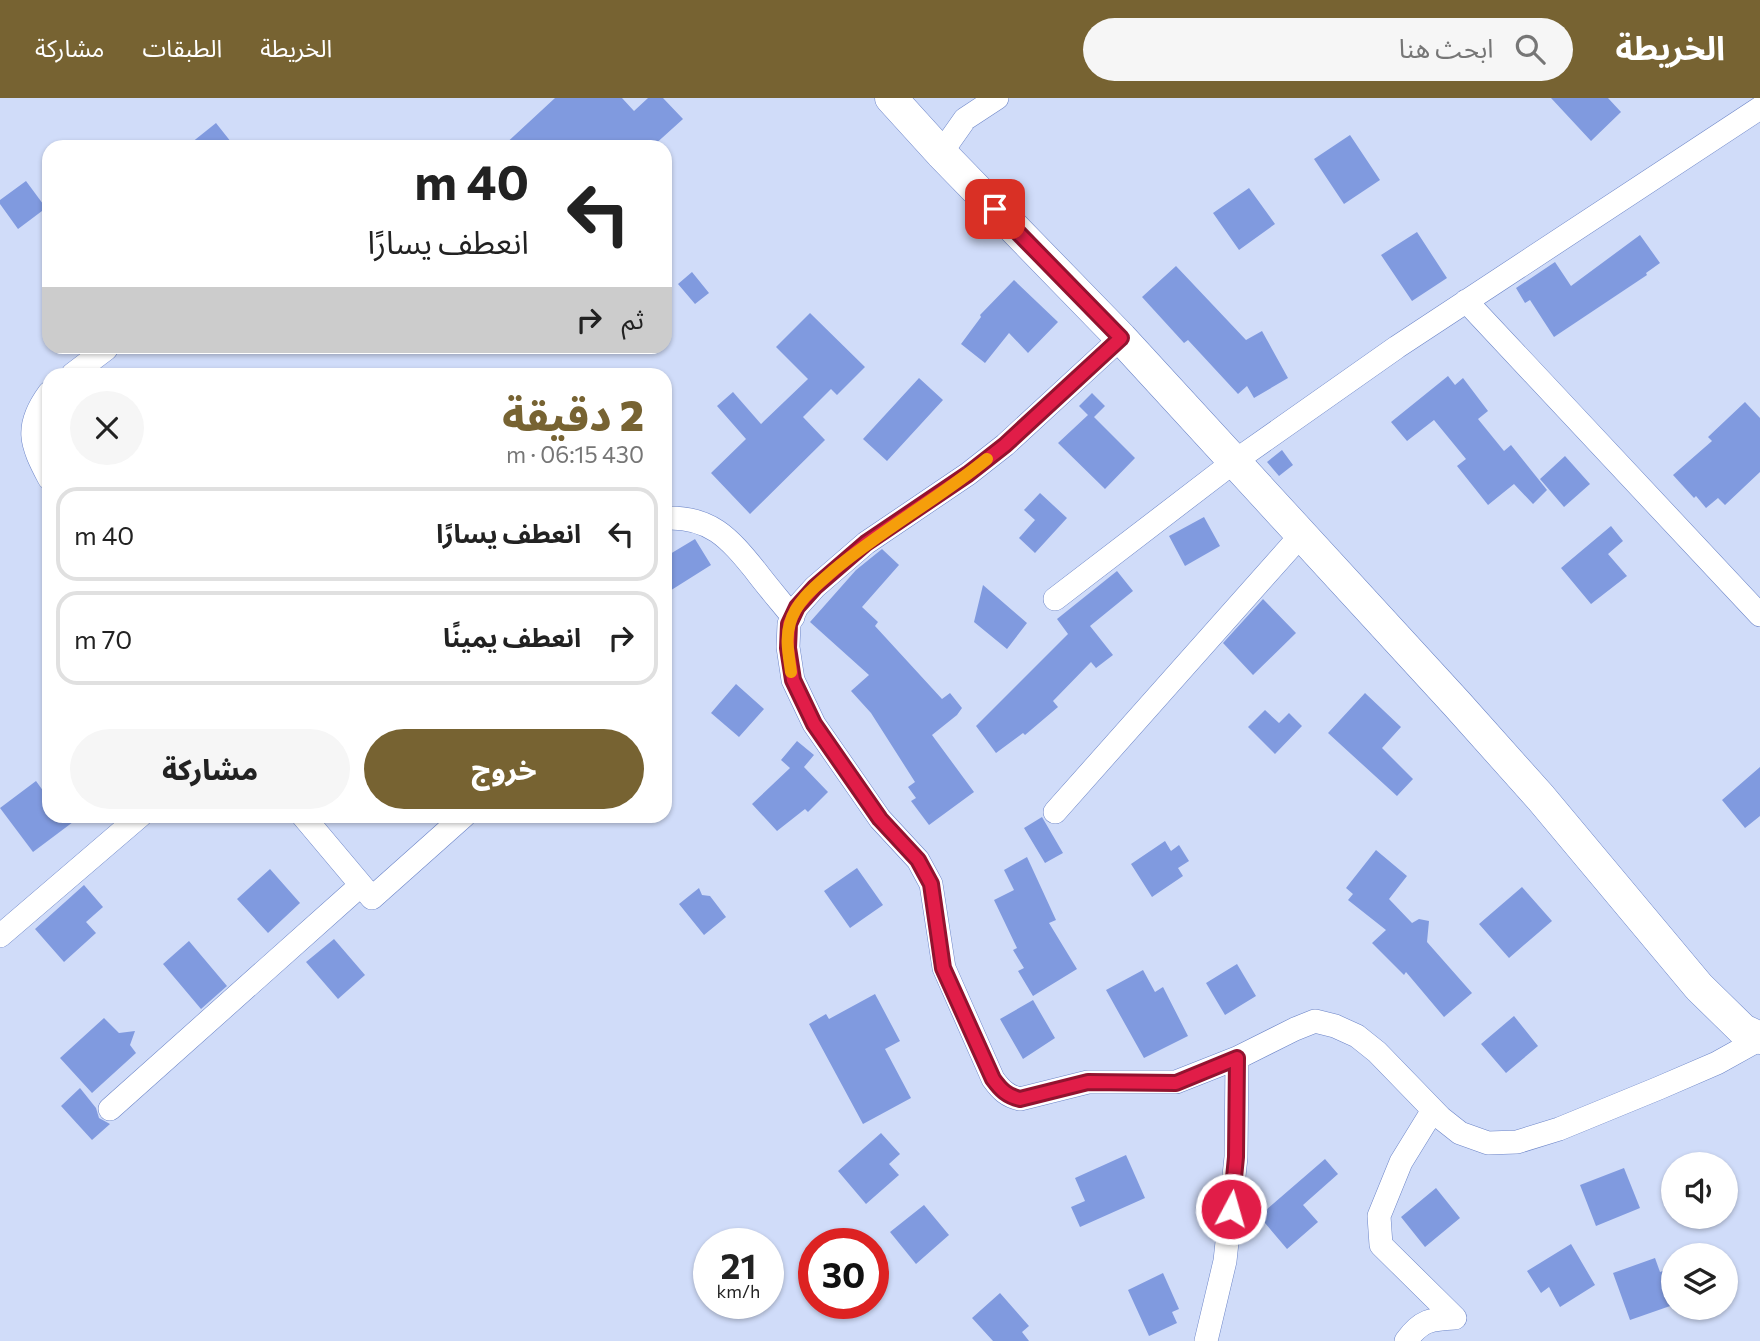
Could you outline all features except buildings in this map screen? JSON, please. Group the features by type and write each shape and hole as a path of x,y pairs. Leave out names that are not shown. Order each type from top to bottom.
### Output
{"street":[{"path":"891,98 1121,338 1302,534 1541,798 1699,987 1734,1023 1760,1039"},
{"path":"941,153 965,120 997,98"},
{"path":"1055,599 1235,461 1466,301 1760,108"},
{"path":"1466,301 1760,615"},
{"path":"1121,338 1005,445 968,474 908,513 815,587 797,607 789,624 788,648 793,680 814,724 880,819 918,860 931,884 943,968 993,1079 1001,1090 1020,1099 1088,1082 1176,1083 1315,1021 1357,1036 1460,1133 1488,1143 1517,1142 1559,1129 1660,1088 1717,1063 1760,1039"},
{"path":"81,368 99,354"},
{"path":"42,405 34,418 33,439 42,461"},
{"path":"672,517 702,523 735,544 793,617"},
{"path":"1055,812 1302,534"},
{"path":"0,936 132,823"},
{"path":"309,823 372,898 456,823"},
{"path":"110,1109 361,885"},
{"path":"1206,1341 1226,1261 1236,1157 1237,1058"},
{"path":"1406,1341 1412,1332 1428,1320 1455,1318 1381,1245 1379,1216 1401,1162 1433,1110"}],"slow traffic":[{"path":"791,672 789,624 797,607 815,587 866,543 987,459"}],"route":[{"path":"995,209 1121,338 1005,445 968,474 866,543 815,587 797,607 789,624 788,648 793,680 814,724 880,819 918,860 931,884 943,968 993,1079 1001,1090 1020,1099 1088,1082 1176,1083 1237,1058 1236,1157 1231,1209"}]}
